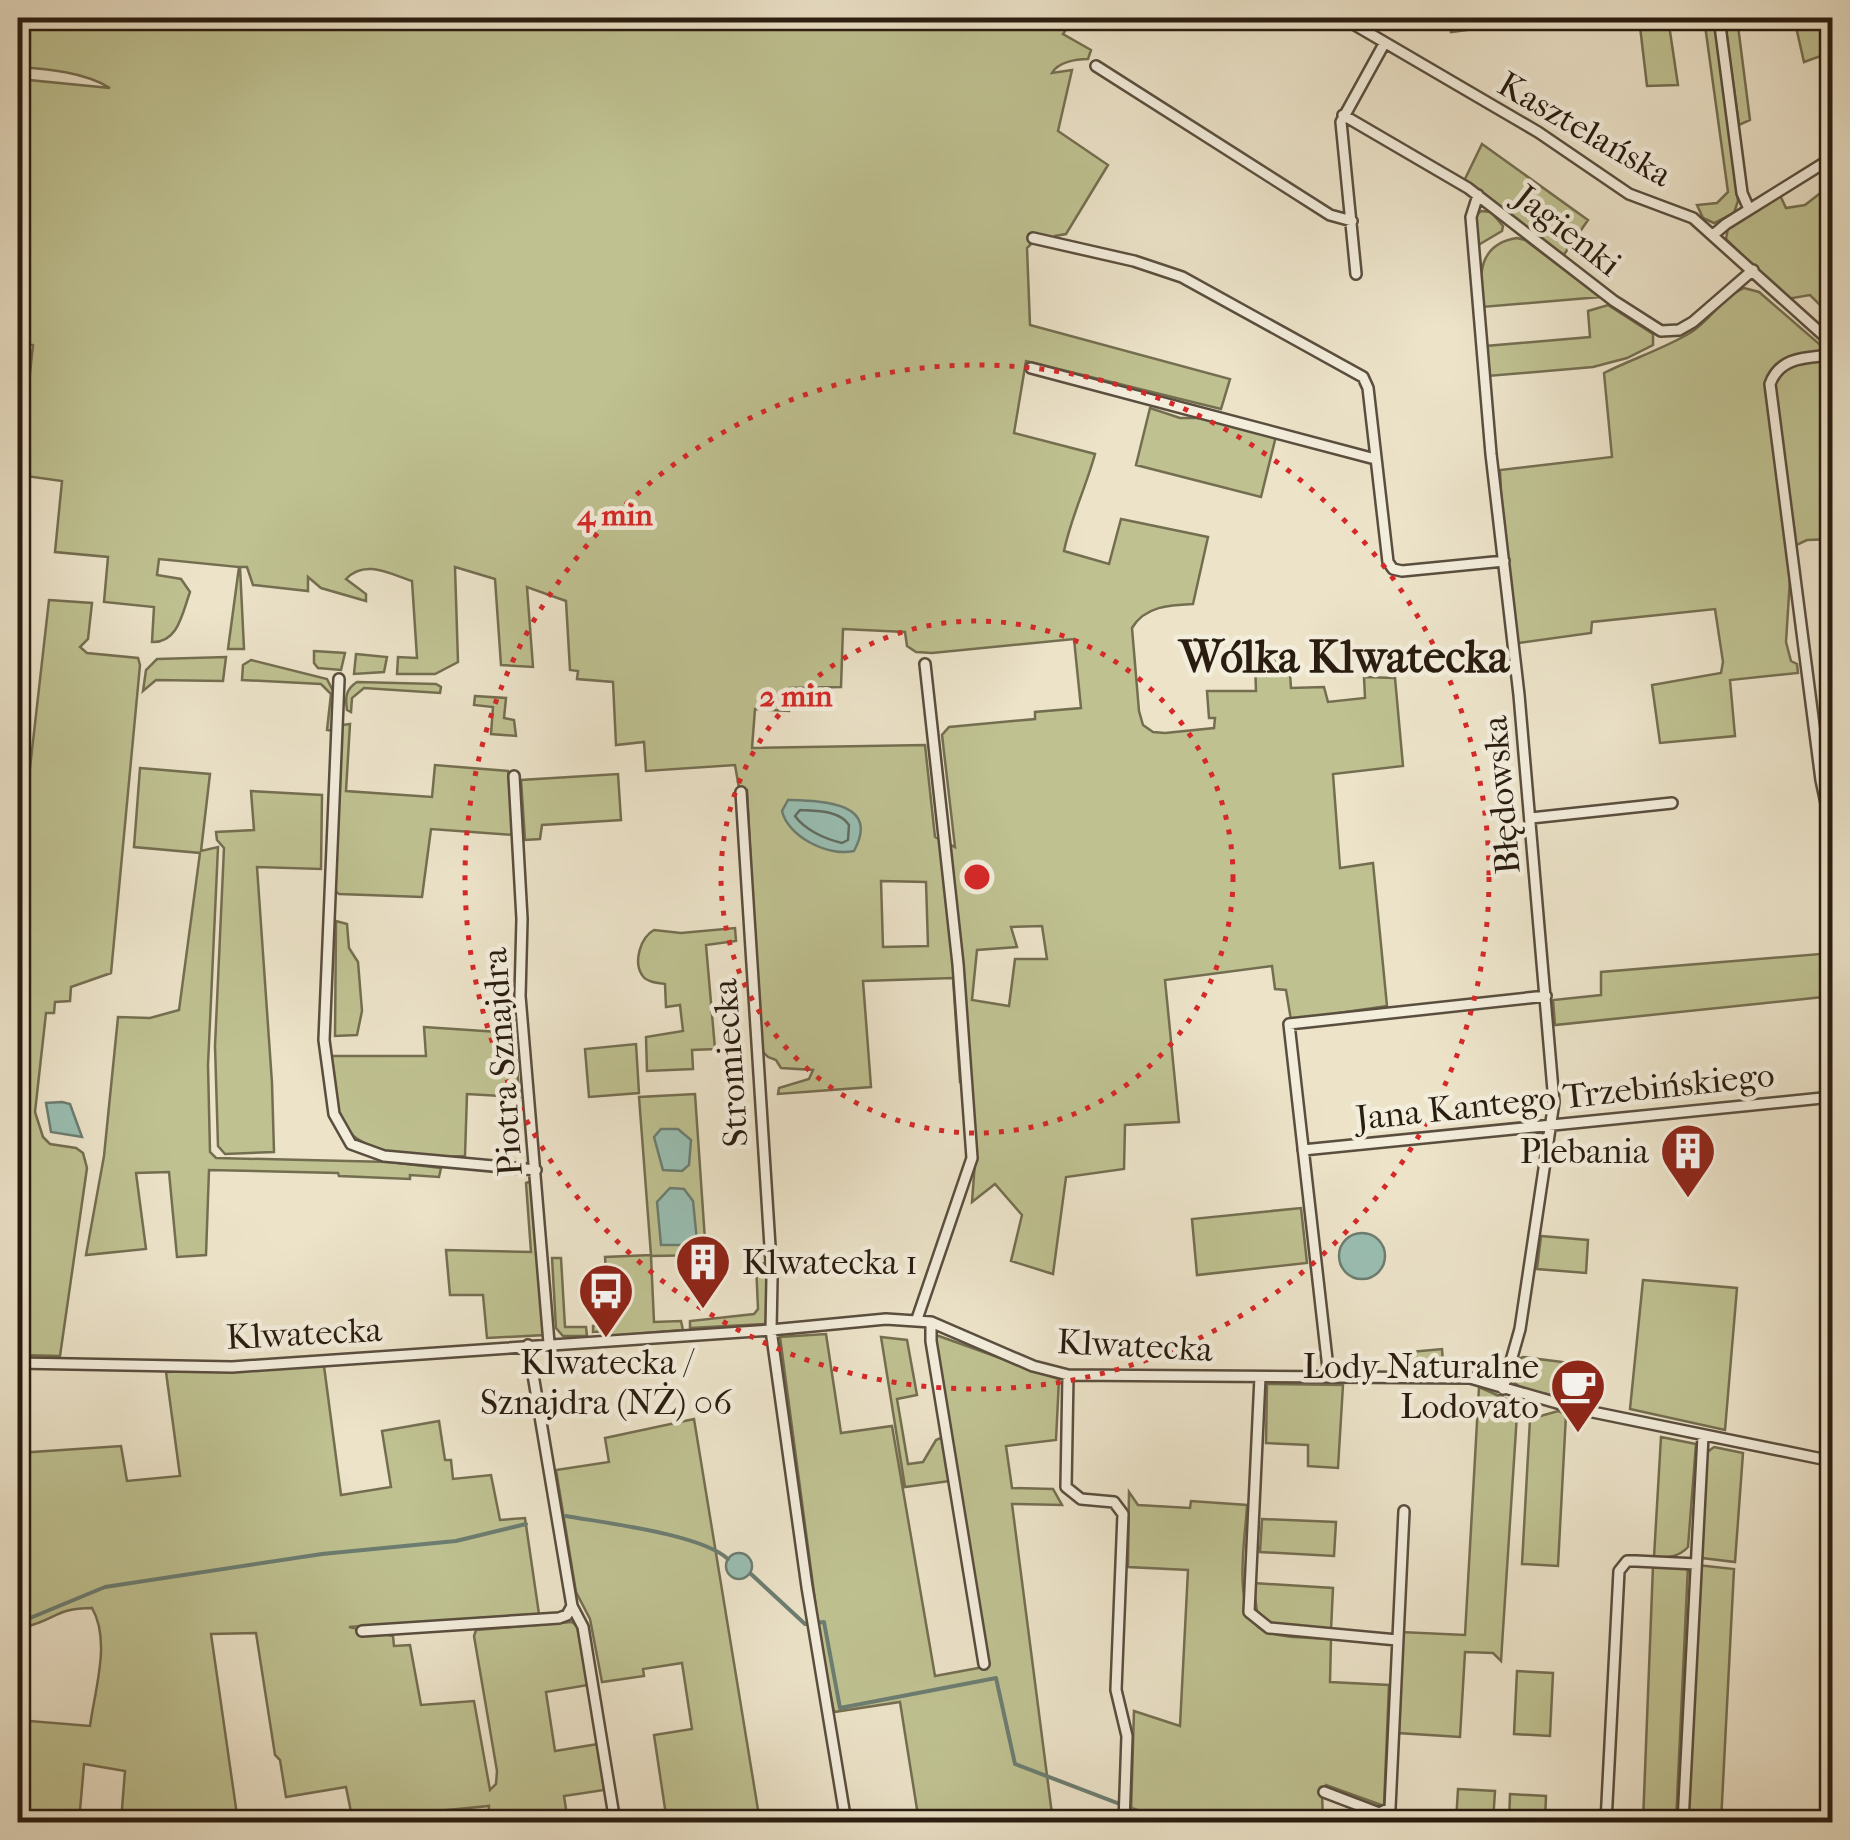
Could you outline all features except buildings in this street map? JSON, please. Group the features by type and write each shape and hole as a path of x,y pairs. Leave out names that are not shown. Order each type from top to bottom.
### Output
{"street":[{"name":"Kasztelańska","path":"1343,18 1538,132 1629,194 1687,215 1832,343"},
{"path":"1719,18 1742,193 1750,209"},
{"path":"1356,274 1340,131 1343,115 1384,44"},
{"path":"1096,66 1330,215 1352,220"},
{"name":"Jagienki","path":"1343,115 1478,196 1614,301 1660,331 1672,332 1694,322 1753,270"},
{"path":"1713,235 1832,158"},
{"name":"Błędowska","path":"1478,196 1471,218 1491,454 1531,818 1554,1102 1520,1329 1503,1388"},
{"path":"1033,238 1134,261 1182,277 1357,373 1366,382 1386,555 1394,568 1412,570 1504,560"},
{"path":"1832,355 1785,363 1770,384 1818,764 1832,831"},
{"path":"1030,368 1375,459"},
{"path":"917,1320 972,1158 958,964 925,664"},
{"path":"339,679 324,1040 334,1114 351,1144 384,1156 536,1170"},
{"name":"Piotra Sznajdra","path":"514,776 522,919 520,996 550,1344"},
{"name":"Stromiecka","path":"742,792 772,1278 771,1330 846,1822"},
{"path":"1531,818 1672,804"},
{"path":"1329,1377 1290,1024 1546,996"},
{"name":"Jana Kantego Trzebińskiego","path":"1303,1150 1832,1096"},
{"name":"Klwatecka","path":"18,1363 232,1367 886,1319 917,1320 1068,1376 1470,1378 1526,1397 1832,1461"},
{"path":"931,1322 930,1342 984,1664"},
{"path":"528,1345 572,1606 583,1627 616,1822"},
{"path":"1068,1376 1066,1487 1081,1499 1114,1502 1123,1514 1116,1690 1126,1726 1124,1822"},
{"path":"1260,1377 1249,1612 1269,1628 1397,1640"},
{"path":"1683,1822 1703,1436"},
{"path":"1324,1792 1379,1813 1390,1808 1404,1511"},
{"path":"1606,1822 1619,1570 1622,1565 1636,1561 1696,1564"},
{"path":"362,1630 559,1618 572,1606"}],"green space":[{"path":"18,18 1074,18 1063,34 1091,50 1088,59 1063,64 1052,73 1072,70 1058,131 1108,165 1066,234 1055,236 1049,246 1033,242 1027,248 1030,325 1230,379 1221,409 1026,361 1014,433 1095,454 1064,551 1109,564 1121,519 1208,537 1193,604 1151,611 1132,628 1139,711 1143,725 1153,732 1214,728 1215,718 1209,718 1207,691 1256,691 1255,662 1289,660 1291,688 1324,687 1328,702 1365,698 1364,677 1395,678 1403,766 1333,774 1340,868 1373,863 1387,1006 1291,1020 1286,990 1275,989 1272,966 1165,980 1179,1122 1125,1125 1124,1169 1066,1177 1053,1274 1011,1261 1022,1215 995,1184 972,1202 976,1149 969,1082 960,1082 953,978 863,981 871,1087 778,1094 779,1088 809,1079 813,1070 781,1068 760,1049 747,790 739,788 735,765 646,771 644,742 616,745 613,682 577,679 578,671 570,670 566,601 527,587 533,667 501,665 495,579 455,567 458,662 435,674 397,674 398,657 417,658 412,581 378,570 353,573 346,579 366,594 366,601 321,588 308,577 308,591 253,585 247,567 240,567 244,649 228,649 239,567 159,559 157,575 181,579 190,592 173,632 168,638 152,642 154,607 104,602 108,557 55,552 62,481 19,475 33,345 18,343 18,79 110,88 77,75 18,67","holes":["843,629 905,632 907,646 916,652 932,653 1074,639 1081,708 1035,712 1035,719 949,727 942,735 955,847 935,837 925,745 752,748 755,709 789,711 790,688 841,687","881,881 926,882 928,946 883,947","1042,926 1047,959 1015,959 1009,1006 972,1000 977,950 1017,947 1011,927"]},
{"path":"1449,18 1520,18 1521,23 1451,32"},
{"path":"1639,18 1668,18 1678,85 1647,86"},
{"path":"1704,18 1714,18 1738,201 1734,213 1714,223 1703,218 1697,205 1717,203 1728,192"},
{"path":"1724,18 1737,18 1750,120 1739,125"},
{"path":"1794,18 1829,18 1832,52 1804,62"},
{"path":"1482,144 1588,220 1563,256 1464,181"},
{"path":"1832,184 1832,308 1823,308 1810,295 1787,299 1726,239 1728,228 1779,193 1786,208 1805,205"},
{"path":"1481,211 1491,212 1503,226 1502,231 1475,247 1473,218"},
{"path":"1525,240 1600,297 1482,307 1481,273 1488,254 1504,241"},
{"path":"1744,288 1759,292 1832,355 1832,539 1807,540 1792,547 1786,642 1798,673 1730,680 1735,736 1660,743 1652,685 1721,673 1723,662 1715,609 1592,622 1591,633 1518,643 1502,521 1500,470 1612,457 1604,373 1690,333"},
{"path":"1608,305 1653,334 1653,345 1627,358 1593,367 1488,376 1486,346 1590,337 1588,311"},
{"path":"1150,408 1180,418 1211,418 1276,436 1261,497 1136,465"},
{"path":"49,600 92,603 88,639 80,647 87,653 138,658 140,665 111,973 71,987 70,1001 55,1002 54,1013 46,1013 35,1112 43,1137 50,1144 76,1148 83,1153 87,1168 60,1356 18,1355 18,874"},
{"path":"314,651 345,653 341,670 318,668"},
{"path":"356,654 387,657 384,672 354,674"},
{"path":"226,657 223,681 156,680 143,691 146,670 157,659"},
{"path":"251,660 327,679 335,695 333,731 327,730 331,694 321,684 242,680 243,665"},
{"path":"357,682 441,687 440,693 364,688 352,698 351,712 347,710 346,697"},
{"path":"475,696 506,698 504,718 514,720 516,736 491,734 493,707 474,705"},
{"path":"1832,709 1832,812 1817,712"},
{"path":"350,724 346,791 432,797 435,765 508,771 514,835 431,829 422,897 339,894 334,890 342,725"},
{"path":"140,768 210,774 201,851 218,847 208,1065 210,1152 216,1158 390,1162 441,1168 439,1177 209,1170 206,1255 177,1257 169,1172 136,1173 146,1249 86,1255 104,1156 118,1017 150,1018 179,1010 200,853 134,847"},
{"path":"618,774 621,820 542,825 540,839 525,840 521,780"},
{"path":"251,791 322,795 321,869 257,867 274,1152 225,1154 218,1146 215,1046 224,848 216,832 254,830"},
{"path":"336,921 347,924 349,948 358,962 362,1011 357,1035 335,1036"},
{"path":"735,928 736,941 706,945 715,1049 692,1050 693,1069 647,1071 646,1037 683,1031 680,1005 666,1007 665,984 646,979 639,969 638,956 645,938 654,930 681,933"},
{"path":"1832,953 1832,996 1555,1025 1553,1000 1601,995 1601,972"},
{"path":"424,1027 513,1033 520,1097 467,1094 465,1156 414,1156 379,1149 350,1133 337,1113 331,1056 426,1056"},
{"path":"636,1044 639,1093 589,1097 585,1049"},
{"path":"695,1094 706,1255 651,1256 654,1322 681,1321 683,1330 610,1336 609,1331 593,1332 593,1326 610,1325 605,1257 651,1255 639,1097"},
{"path":"532,1181 545,1335 487,1338 483,1295 450,1295 446,1250 531,1252 526,1183"},
{"path":"1301,1208 1307,1263 1197,1275 1192,1219"},
{"path":"1541,1236 1588,1240 1586,1273 1537,1269"},
{"path":"552,1258 561,1258 565,1327 586,1327 587,1336 563,1336 556,1328"},
{"path":"767,1263 768,1321 690,1328 690,1321 754,1314 758,1309 756,1264"},
{"path":"1643,1280 1737,1288 1725,1430 1630,1409"},
{"path":"826,1334 841,1433 892,1426 935,1676 989,1666 934,1343 936,1335 1059,1379 1056,1440 1006,1446 1012,1488 1053,1489 1062,1505 1012,1504 1053,1822 919,1822 900,1702 834,1712 822,1653 780,1337"},
{"path":"881,1337 907,1340 917,1395 897,1399 908,1464 923,1462 936,1440 943,1437 950,1481 905,1487"},
{"path":"1442,1349 1443,1363 1435,1368 1408,1367 1400,1361 1400,1353"},
{"path":"1518,1359 1578,1364 1572,1399 1521,1389 1513,1381"},
{"path":"324,1366 341,1495 391,1487 382,1431 439,1421 445,1460 451,1460 453,1479 491,1475 500,1520 525,1518 539,1614 349,1627 393,1636 394,1646 410,1645 421,1705 474,1701 490,1790 496,1784 497,1771 476,1630 572,1622 577,1626 588,1685 546,1692 555,1751 598,1744 604,1790 564,1796 568,1822 488,1822 489,1806 427,1812 406,1822 353,1822 346,1787 286,1797 280,1760 275,1755 256,1633 211,1634 238,1822 121,1822 125,1771 84,1764 79,1822 18,1822 18,1720 90,1726 101,1650 98,1621 92,1608 63,1612 25,1627 18,1680 18,1453 121,1446 127,1481 180,1476 166,1372"},
{"path":"1267,1384 1343,1385 1338,1468 1308,1466 1308,1445 1266,1443"},
{"path":"1479,1387 1513,1402 1517,1414 1501,1661 1493,1653 1465,1652 1460,1737 1398,1733 1401,1632 1465,1635"},
{"path":"1558,1411 1566,1414 1558,1566 1522,1564 1530,1419"},
{"path":"694,1419 760,1822 667,1822 654,1735 692,1729 682,1663 643,1669 644,1676 602,1682 590,1619 576,1592 556,1470 609,1462 605,1438"},
{"path":"1661,1437 1696,1444 1688,1547 1677,1555 1654,1557"},
{"path":"1714,1447 1743,1453 1735,1562 1702,1558 1697,1551 1706,1453"},
{"path":"1129,1492 1138,1505 1190,1508 1191,1501 1247,1505 1242,1575 1248,1611 1255,1624 1274,1634 1331,1639 1330,1682 1389,1685 1384,1806 1326,1785 1322,1792 1323,1822 1154,1822 1131,1813 1134,1711 1180,1726 1188,1570 1128,1567"},
{"path":"1262,1519 1336,1522 1334,1556 1260,1552"},
{"path":"1697,1565 1734,1569 1721,1822 1684,1822"},
{"path":"1653,1566 1688,1566 1676,1822 1643,1822"},
{"path":"1253,1583 1333,1588 1331,1630 1270,1624 1257,1611"},
{"path":"1517,1671 1553,1673 1550,1736 1514,1734"},
{"path":"1458,1789 1495,1791 1493,1822 1456,1822"},
{"path":"1510,1794 1546,1796 1545,1822 1509,1822"}],"water":[{"path":"788,800 831,803 854,813 860,822 860,834 854,851 833,851 801,837 782,811"},
{"path":"46,1103 70,1104 82,1137 51,1132"},
{"path":"661,1129 678,1129 691,1140 689,1165 682,1171 663,1170 654,1137"},
{"path":"670,1188 684,1189 693,1201 697,1241 687,1245 661,1245 657,1202"},
{"path":"1362,1233 1378,1240 1385,1256 1378,1272 1362,1279 1346,1272 1339,1256 1346,1240"},
{"path":"739,1553 748,1557 752,1566 748,1575 739,1579 730,1575 726,1566 730,1557"}],"waterway":[{"path":"566,1516 675,1536 715,1550 728,1559"},
{"path":"18,1623 105,1587 322,1554 456,1541 526,1524"},
{"path":"751,1574 805,1624 824,1622 840,1708 996,1678 1015,1764 1167,1822"}],"place":[{"name":"Plebania","path":"1688,1200"},
{"name":"Klwatecka 1","path":"703,1311"},
{"name":"Klwatecka / Sznajdra (NŻ) 06","path":"606,1340"},
{"name":"Lody Naturalne Lodovato","path":"1578,1435"}],"district":[{"name":"Wólka Klwatecka","path":"1344,656"}]}
